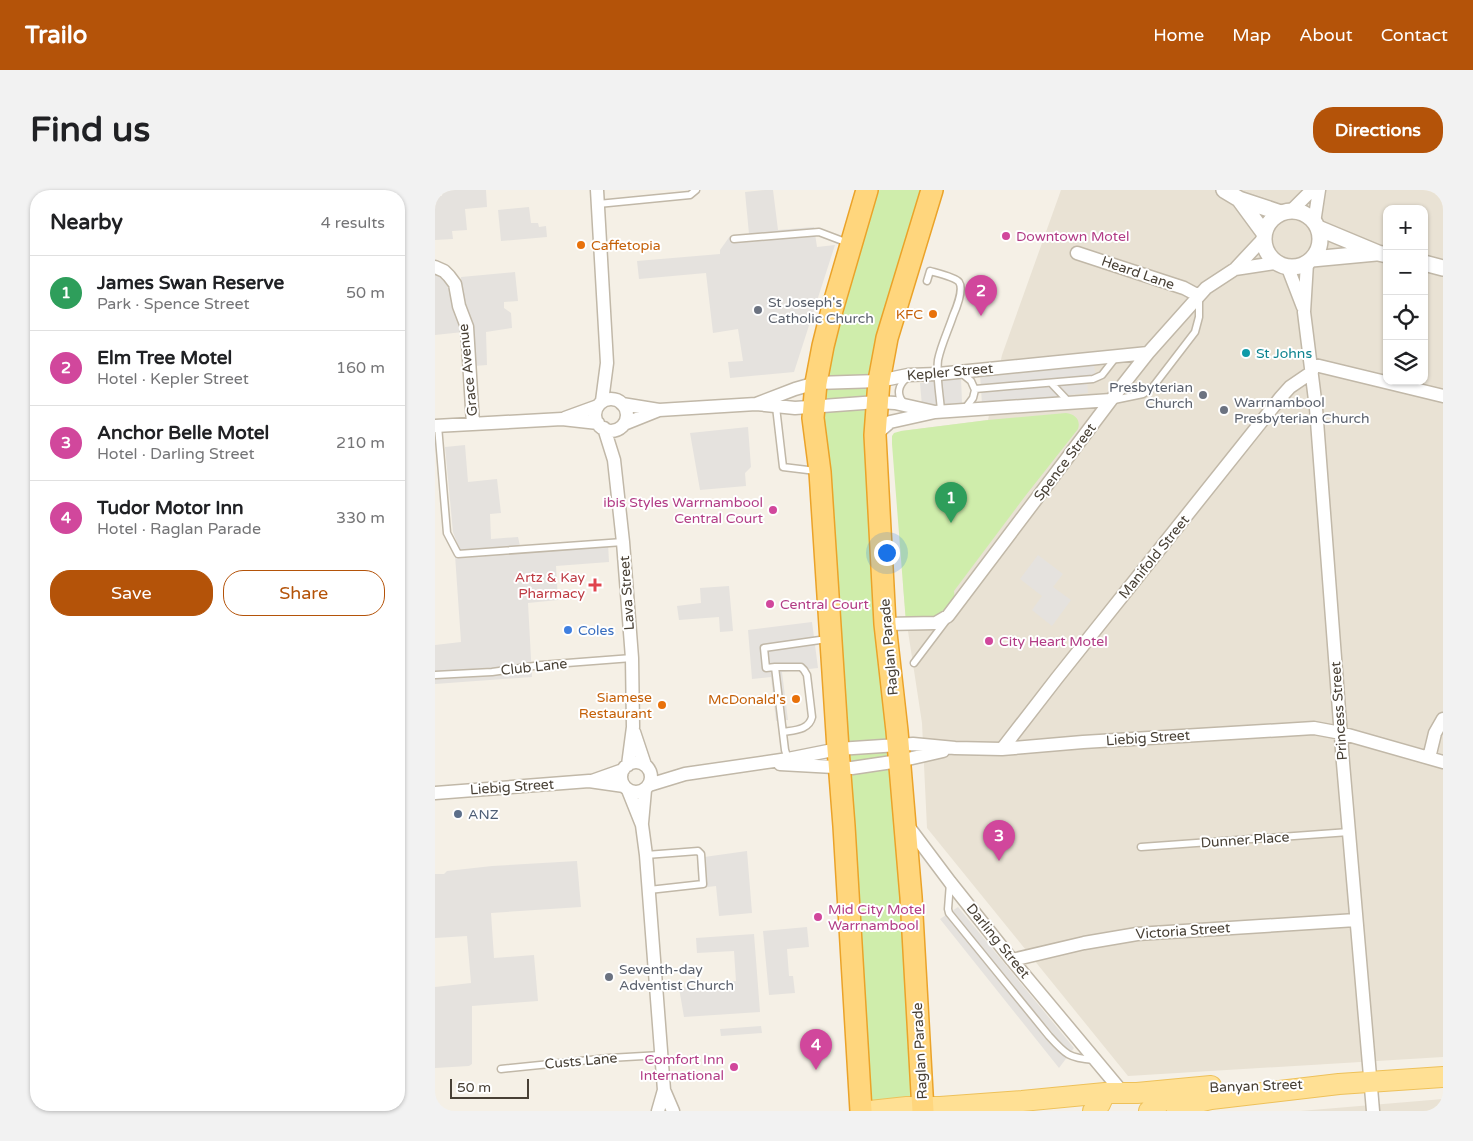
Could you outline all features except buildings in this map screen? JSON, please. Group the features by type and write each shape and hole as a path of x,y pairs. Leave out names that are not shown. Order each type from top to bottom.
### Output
{"highway":[{"path":"861,1111 820,472 813,406 816,383 832,310 867,190"},
{"name":"Raglan Parade","path":"923,1109 911,907 885,624 875,434 878,392 887,338 933,190"}],"main road":[{"name":"Banyan Street","path":"1153,1110 1166,1098 1174,1095 1443,1077"},
{"path":"870,1111 940,1107 1022,1106 1114,1093 1217,1092"},
{"name":"Banyan Street","path":"1177,1111 1202,1101 1217,1092"},
{"path":"1093,1111 1114,1093"}],"street":[{"path":"597,190 607,362 600,404 595,413 601,426"},
{"path":"1224,190 1239,199 1286,212 1304,214 1316,225 1382,254"},
{"path":"1264,236 1270,221 1286,212 1312,190"},
{"path":"1239,199 1264,236 1266,252 1282,265 1301,266 1310,261 1316,254 1320,241 1316,225 1319,190"},
{"name":"Spence Street","path":"885,624 936,623 953,610 1111,400 1148,354 1199,296 1210,285 1235,269 1264,236"},
{"name":"Heard Lane","path":"1077,252 1184,288 1199,296"},
{"path":"1310,261 1382,254"},
{"name":"Princess Street","path":"1310,261 1304,312 1319,447 1373,1111"},
{"path":"1428,264 1443,268"},
{"name":"Spence Street","path":"1235,269 1282,265"},
{"name":"Princess Street","path":"1282,265 1304,312"},
{"name":"Grace Avenue","path":"435,267 444,271 455,284 459,306 467,327 473,424"},
{"name":"Kepler Street","path":"619,402 659,410 755,404 795,408 878,392 911,375 1148,354"},
{"path":"437,426 562,419 613,430 622,425 627,412 619,402 607,362"},
{"path":"1311,368 1443,396"},
{"name":"Manifold Street","path":"1002,749 1281,397 1311,368"},
{"name":"Kepler Street","path":"755,404 816,383 878,392 890,402 938,411"},
{"path":"562,419 611,399 619,402"},
{"name":"Kepler Street","path":"875,434 890,422 938,411 1111,400"},
{"name":"Kepler Street","path":"622,425 659,410"},
{"name":"Lava Street","path":"614,460 622,425"},
{"name":"Lava Street","path":"601,426 614,460 623,542 632,658 633,727 625,767"},
{"path":"1429,758 1435,733 1443,719"},
{"name":"Lava Street","path":"633,727 647,767"},
{"name":"Liebig Street","path":"647,788 685,774 787,758 838,758 852,768 898,752 913,744 955,748 1002,749 1295,728 1314,728 1341,733 1443,762"},
{"name":"Liebig Street","path":"762,762 838,758 898,752"},
{"path":"641,825 647,788 652,777 647,767 637,762 625,767 621,778 641,825 646,855 664,1090 673,1111"},
{"name":"Liebig Street","path":"589,781 625,767"},
{"name":"Liebig Street","path":"647,767 685,774"},
{"name":"Liebig Street","path":"435,793 589,781 626,788"},
{"path":"626,788 636,792 647,788"},
{"name":"Darling Street","path":"904,820 950,882 1094,1060 1114,1093"},
{"name":"Victoria Street","path":"1012,960 1137,934 1356,920"},
{"name":"Darling Street","path":"1094,1060 1101,1076 1114,1093"},
{"path":"658,1111 664,1090"},
{"path":"1203,1111 1217,1092"},
{"path":"1114,1093 1153,1110"}],"lane":[{"path":"598,204 690,195 696,190"},
{"path":"734,239 819,232 851,245"},
{"path":"927,281 930,271 956,280 961,288 957,306 938,360 938,411"},
{"path":"1111,400 1147,393 1152,388 1195,332 1199,317 1199,296"},
{"path":"975,389 1096,378 1105,372 1116,357"},
{"path":"959,372 971,381 975,389 973,398 964,410"},
{"path":"907,406 902,401 899,391 902,382 911,375"},
{"path":"1051,382 1069,402"},
{"path":"776,407 783,467 820,472"},
{"path":"437,426 447,533 458,554 623,542"},
{"path":"914,663 953,610"},
{"path":"783,732 800,729 811,722 807,675 801,667 766,668 764,648 831,638"},
{"name":"Club Lane","path":"435,675 492,672 541,665 632,658"},
{"path":"775,667 787,758"},
{"name":"Dunner Place","path":"1141,847 1349,832"},
{"path":"646,855 698,851 701,854 702,863 703,884 649,890"},
{"path":"950,882 948,909 953,918 1063,1052 1079,1058 1094,1060"},
{"name":"Custs Lane","path":"501,1069 661,1055"}],"shaded area":[{"path":"442,190 486,190 487,207 465,209 467,230 452,231 453,239 435,240 435,196 442,196"},
{"path":"773,190 778,230 814,227 817,247 835,245 794,372 730,378 728,362 743,361 738,329 713,333 706,273 639,279 637,261 720,254 720,250 730,236 749,234 745,192"},
{"path":"1061,190 1443,190 1443,1057 1128,1076 927,828 922,723 906,618 903,585 901,431 988,420 1002,355"},
{"path":"529,207 531,223 538,223 539,227 546,226 547,237 501,241 498,210"},
{"path":"435,270 447,278 463,332 435,335"},
{"path":"515,272 518,301 504,302 504,308 511,313 512,328 486,332 487,365 474,366 463,305 461,277"},
{"path":"1094,365 1096,378 1087,380 1088,393 982,404 980,375"},
{"path":"961,377 962,403 922,406 920,383"},
{"path":"748,427 751,467 745,473 746,486 700,490 690,433"},
{"path":"465,445 468,482 497,479 501,513 490,514 491,539 518,537 520,546 460,551 453,532 445,447"},
{"path":"608,543 609,562 556,566 558,600 528,603 532,677 435,684 435,645 461,642 455,555"},
{"path":"1038,555 1063,574 1053,587 1071,600 1052,626 1032,610 1042,596 1020,579"},
{"path":"729,586 733,631 720,632 719,617 679,620 677,606 701,603 700,588"},
{"path":"812,622 818,668 782,672 788,720 776,721 771,677 752,679 748,630"},
{"path":"747,851 752,913 719,916 716,886 699,888 697,858"},
{"path":"577,861 581,907 491,913 494,958 534,955 538,1001 472,1006 472,1064 469,1066 435,1068 435,987 471,983 467,936 435,938 435,874 492,866"},
{"path":"958,907 1074,1048 1059,1068 940,919"},
{"path":"807,927 809,947 787,949 789,976 793,976 795,993 769,995 763,931"},
{"path":"754,934 760,1012 684,1017 679,988 736,981 734,951 697,953 696,938"},
{"path":"761,1026 762,1033 721,1036 720,1029"},
{"path":"1443,1099 1443,1111 1300,1111"}],"green space":[{"path":"867,190 932,190 879,382 923,1111 861,1111 814,413"},
{"path":"1066,413 1076,418 1079,423 1078,429 954,591 955,600 948,616 906,623 892,444 894,433 988,420"}],"place":[{"name":"Downtown Motel","path":"1006,236"},
{"name":"Caffetopia","path":"581,245"},
{"name":"St Joseph's Catholic Church","path":"758,310"},
{"name":"KFC","path":"933,314"},
{"name":"Elm Tree Motel","path":"981,316"},
{"name":"St Johns","path":"1246,353"},
{"name":"Presbyterian Church","path":"1203,395"},
{"name":"Warrnambool Presbyterian Church","path":"1224,410"},
{"name":"ibis Styles Warrnambool Central Court","path":"773,510"},
{"name":"James Swan Reserve","path":"951,523"},
{"name":"Artz & Kay Pharmacy","path":"595,585"},
{"name":"Central Court","path":"770,604"},
{"name":"Coles","path":"568,630"},
{"name":"City Heart Motel","path":"989,641"},
{"name":"McDonald's","path":"796,699"},
{"name":"Siamese Restaurant","path":"662,705"},
{"name":"ANZ","path":"458,814"},
{"name":"Anchor Belle Motel","path":"999,861"},
{"name":"Mid City Motel Warrnambool","path":"818,917"},
{"name":"Seventh-day Adventist Church","path":"609,977"},
{"name":"Comfort Inn International","path":"734,1067"},
{"name":"Tudor Motor Inn","path":"816,1070"}]}
